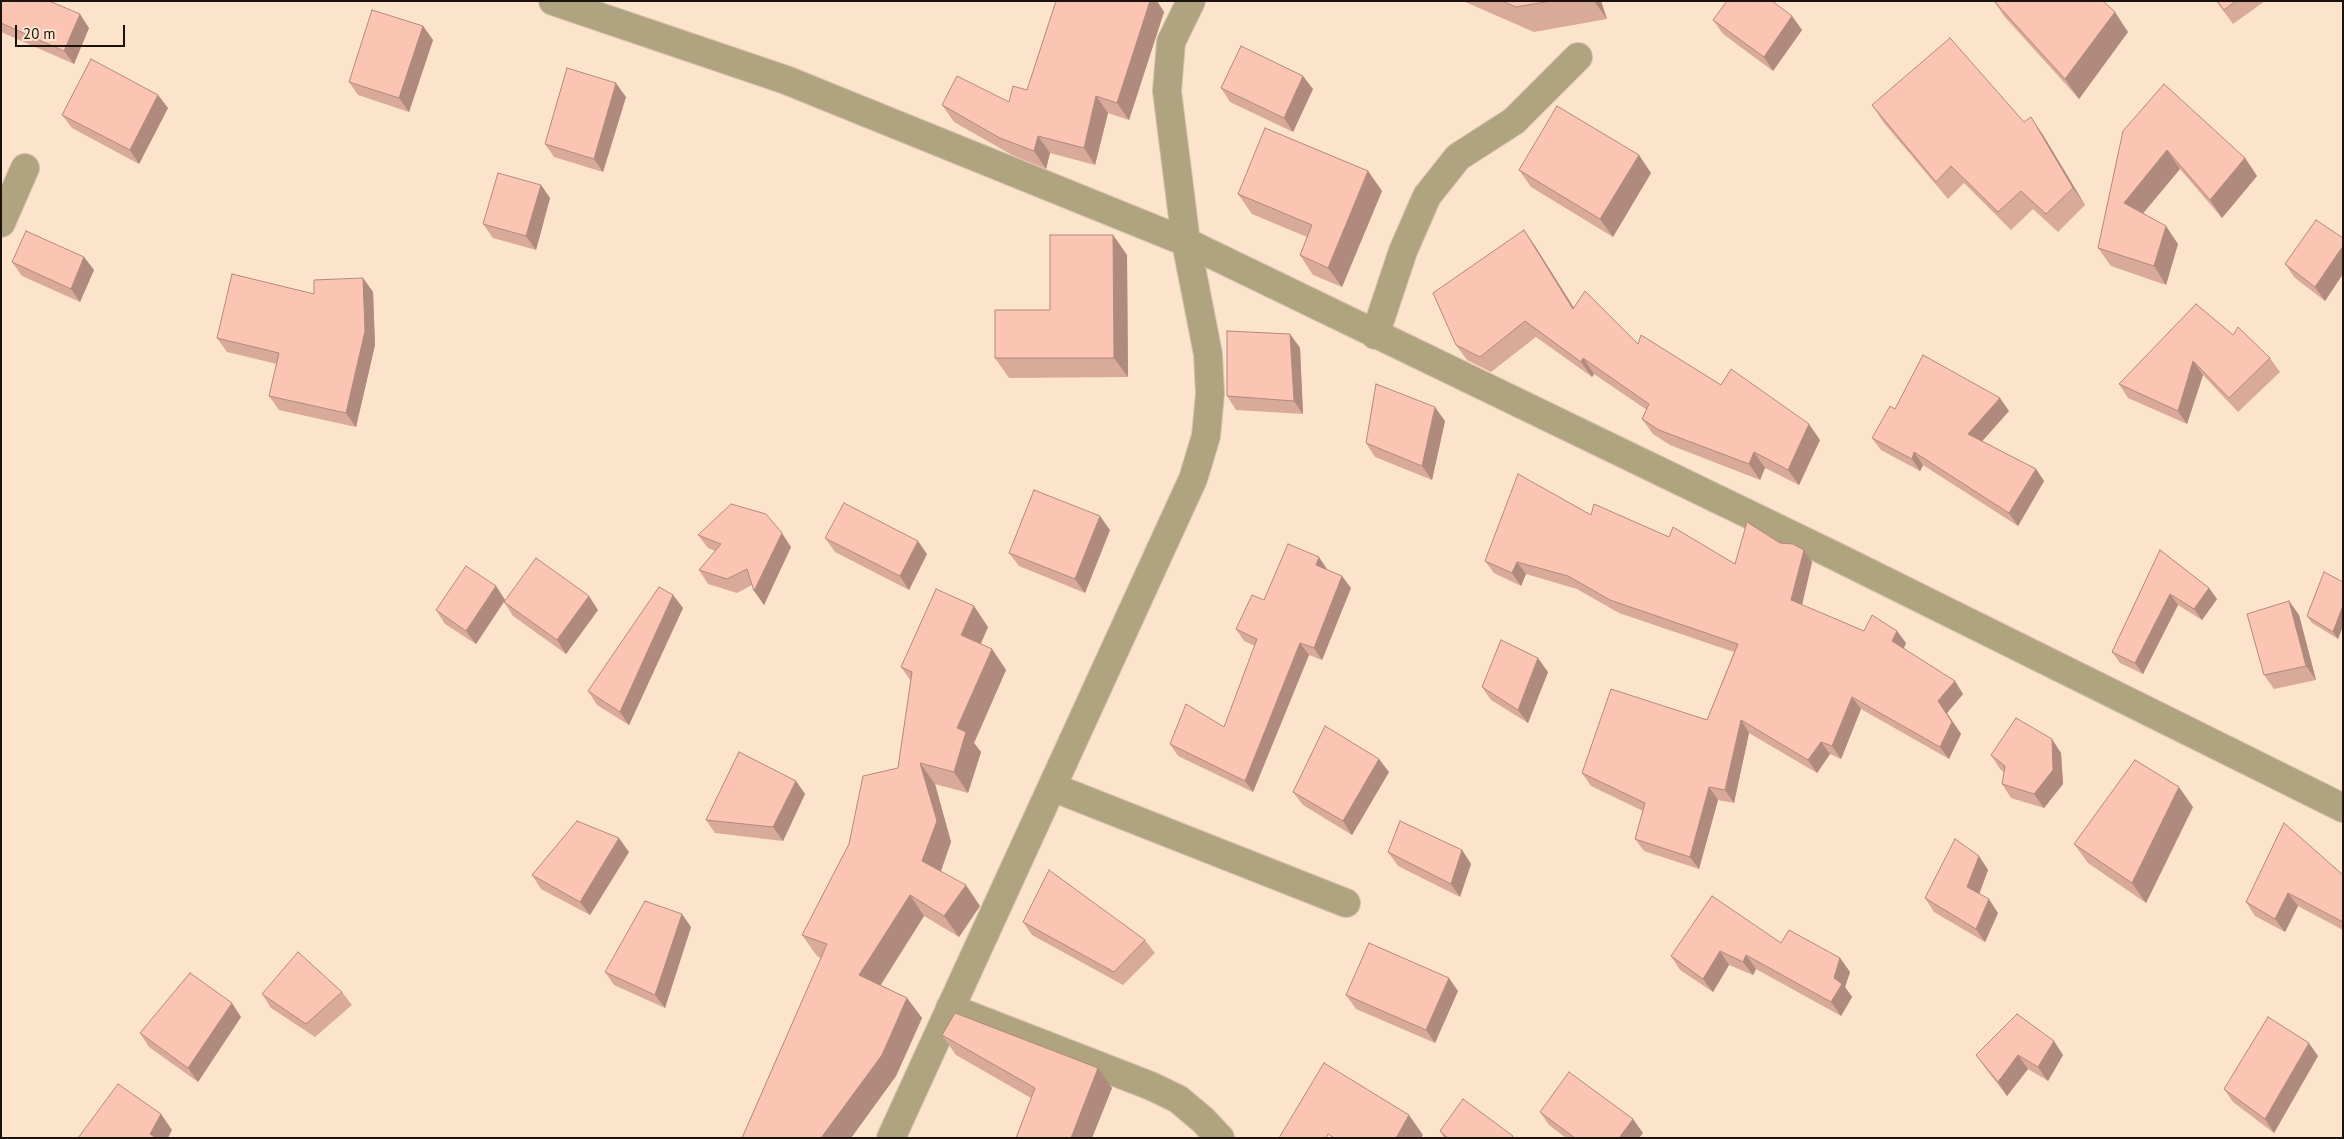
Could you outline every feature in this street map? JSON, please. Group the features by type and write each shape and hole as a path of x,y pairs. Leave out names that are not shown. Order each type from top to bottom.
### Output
{"street":[{"path":"553,1 786,80 1186,242 1833,555 2343,808"},
{"path":"891,1138 1193,479 1206,436 1210,394 1208,354 1186,242 1167,91 1171,42 1191,1"},
{"path":"1376,335 1403,251 1427,196 1458,157 1514,121 1578,57"},
{"path":"1,223 25,168"},
{"path":"1052,787 1346,903"},
{"path":"950,1008 1151,1086 1178,1099 1203,1120 1220,1138"}],"building":[{"path":"1,1 49,1 80,14 64,51 1,23"},
{"path":"1056,1 1150,1 1117,103 1096,96 1084,148 1038,136 1034,151 1000,138 942,105 957,76 1009,102 1013,86 1027,90"},
{"path":"1502,1 1551,1 1516,7"},
{"path":"1727,1 1772,1 1792,16 1764,57 1713,20"},
{"path":"1994,1 2103,1 2115,12 2065,79"},
{"path":"2217,1 2236,1 2224,10"},
{"path":"372,10 423,26 399,98 349,82"},
{"path":"1950,38 2024,122 2031,117 2073,188 2046,214 2021,191 1998,212 1951,166 1936,182 1872,105"},
{"path":"1241,46 1303,76 1284,118 1221,88"},
{"path":"91,59 158,95 130,150 62,115"},
{"path":"567,68 616,83 594,159 545,144"},
{"path":"2164,84 2245,158 2210,200 2167,150 2124,203 2166,226 2154,266 2098,248 2123,131"},
{"path":"1557,106 1639,155 1600,219 1519,170"},
{"path":"1265,128 1368,171 1328,268 1300,255 1312,225 1238,194"},
{"path":"498,173 541,185 526,236 483,224"},
{"path":"2316,220 2343,238 2343,246 2315,287 2285,264"},
{"path":"1524,230 1573,309 1585,291 1638,344 1641,335 1721,385 1731,369 1809,424 1788,470 1754,452 1749,464 1659,430 1642,419 1649,404 1583,358 1581,362 1525,321 1480,357 1456,345 1433,293"},
{"path":"26,231 84,257 71,289 12,262"},
{"path":"1050,235 1113,235 1114,358 995,358 995,310 1050,310"},
{"path":"232,274 314,294 314,280 363,278 365,331 346,413 269,396 279,353 217,338"},
{"path":"2196,304 2233,335 2238,327 2270,358 2229,398 2193,361 2178,411 2119,384"},
{"path":"1227,331 1290,334 1294,401 1227,396"},
{"path":"1923,355 2000,398 1968,434 2036,469 2009,513 1914,452 1912,459 1872,438 1890,406 1895,409"},
{"path":"1376,384 1435,407 1422,466 1366,443"},
{"path":"1518,474 1591,515 1594,504 1669,537 1673,527 1735,564 1747,522 1780,543 1793,544 1804,550 1791,600 1864,631 1872,615 1897,631 1892,641 1955,681 1938,701 1952,722 1940,747 1852,697 1832,746 1821,742 1808,760 1741,720 1725,790 1709,787 1690,857 1635,839 1645,803 1582,773 1611,689 1707,720 1738,644 1610,600 1568,576 1517,562 1512,573 1485,561"},
{"path":"1034,490 1100,516 1075,579 1009,553"},
{"path":"844,503 918,541 900,576 825,538"},
{"path":"731,504 766,514 782,533 754,591 747,569 727,579 699,570 721,544 698,535"},
{"path":"1288,544 1319,557 1316,565 1342,576 1314,648 1300,643 1245,781 1170,744 1186,704 1224,727 1257,639 1236,629 1252,595 1264,600"},
{"path":"2160,550 2209,588 2194,609 2170,594 2135,663 2112,652"},
{"path":"536,558 589,596 557,640 504,602"},
{"path":"466,566 496,586 466,631 436,610"},
{"path":"2324,572 2343,582 2343,605 2333,632 2307,616"},
{"path":"659,587 673,595 620,712 588,691"},
{"path":"936,589 974,606 961,635 992,649 957,728 966,732 954,772 920,763 937,821 922,861 966,885 944,916 910,895 859,975 907,998 882,1055 821,1138 742,1138 827,944 802,935 849,844 863,776 898,768 912,672 901,667"},
{"path":"2289,601 2306,666 2264,675 2247,614"},
{"path":"1501,640 1538,658 1518,710 1482,687"},
{"path":"2016,718 2052,739 2053,770 2034,794 2002,784 2005,766 1991,755"},
{"path":"1325,726 1379,759 1343,821 1293,792"},
{"path":"739,752 796,781 773,827 706,820"},
{"path":"2135,760 2179,787 2132,883 2074,844"},
{"path":"577,821 619,838 580,902 532,875"},
{"path":"1400,821 1462,850 1451,884 1388,852"},
{"path":"2284,823 2343,875 2343,922 2288,893 2275,919 2246,902"},
{"path":"1955,839 1979,856 1967,887 1989,899 1976,929 1925,898"},
{"path":"1049,870 1145,940 1114,972 1023,922"},
{"path":"1712,896 1781,943 1789,930 1840,958 1834,978 1842,984 1831,1002 1746,955 1743,962 1720,951 1703,979 1671,956"},
{"path":"645,901 682,914 655,995 605,972"},
{"path":"1369,943 1449,978 1426,1030 1346,995"},
{"path":"298,952 342,992 306,1024 262,994"},
{"path":"190,973 232,1003 188,1068 140,1033"},
{"path":"955,1013 1098,1068 1071,1138 1016,1138 1035,1088 942,1035"},
{"path":"2017,1014 2054,1041 2038,1067 2018,1055 1998,1082 1976,1055"},
{"path":"2268,1017 2309,1043 2265,1119 2224,1089"},
{"path":"1324,1063 1409,1115 1396,1138 1334,1138 1328,1134 1326,1138 1279,1138"},
{"path":"1569,1072 1633,1119 1619,1138 1575,1138 1540,1112"},
{"path":"118,1084 161,1114 150,1134 156,1138 78,1138"},
{"path":"1463,1099 1513,1136 1511,1138 1448,1138 1440,1131"}]}
